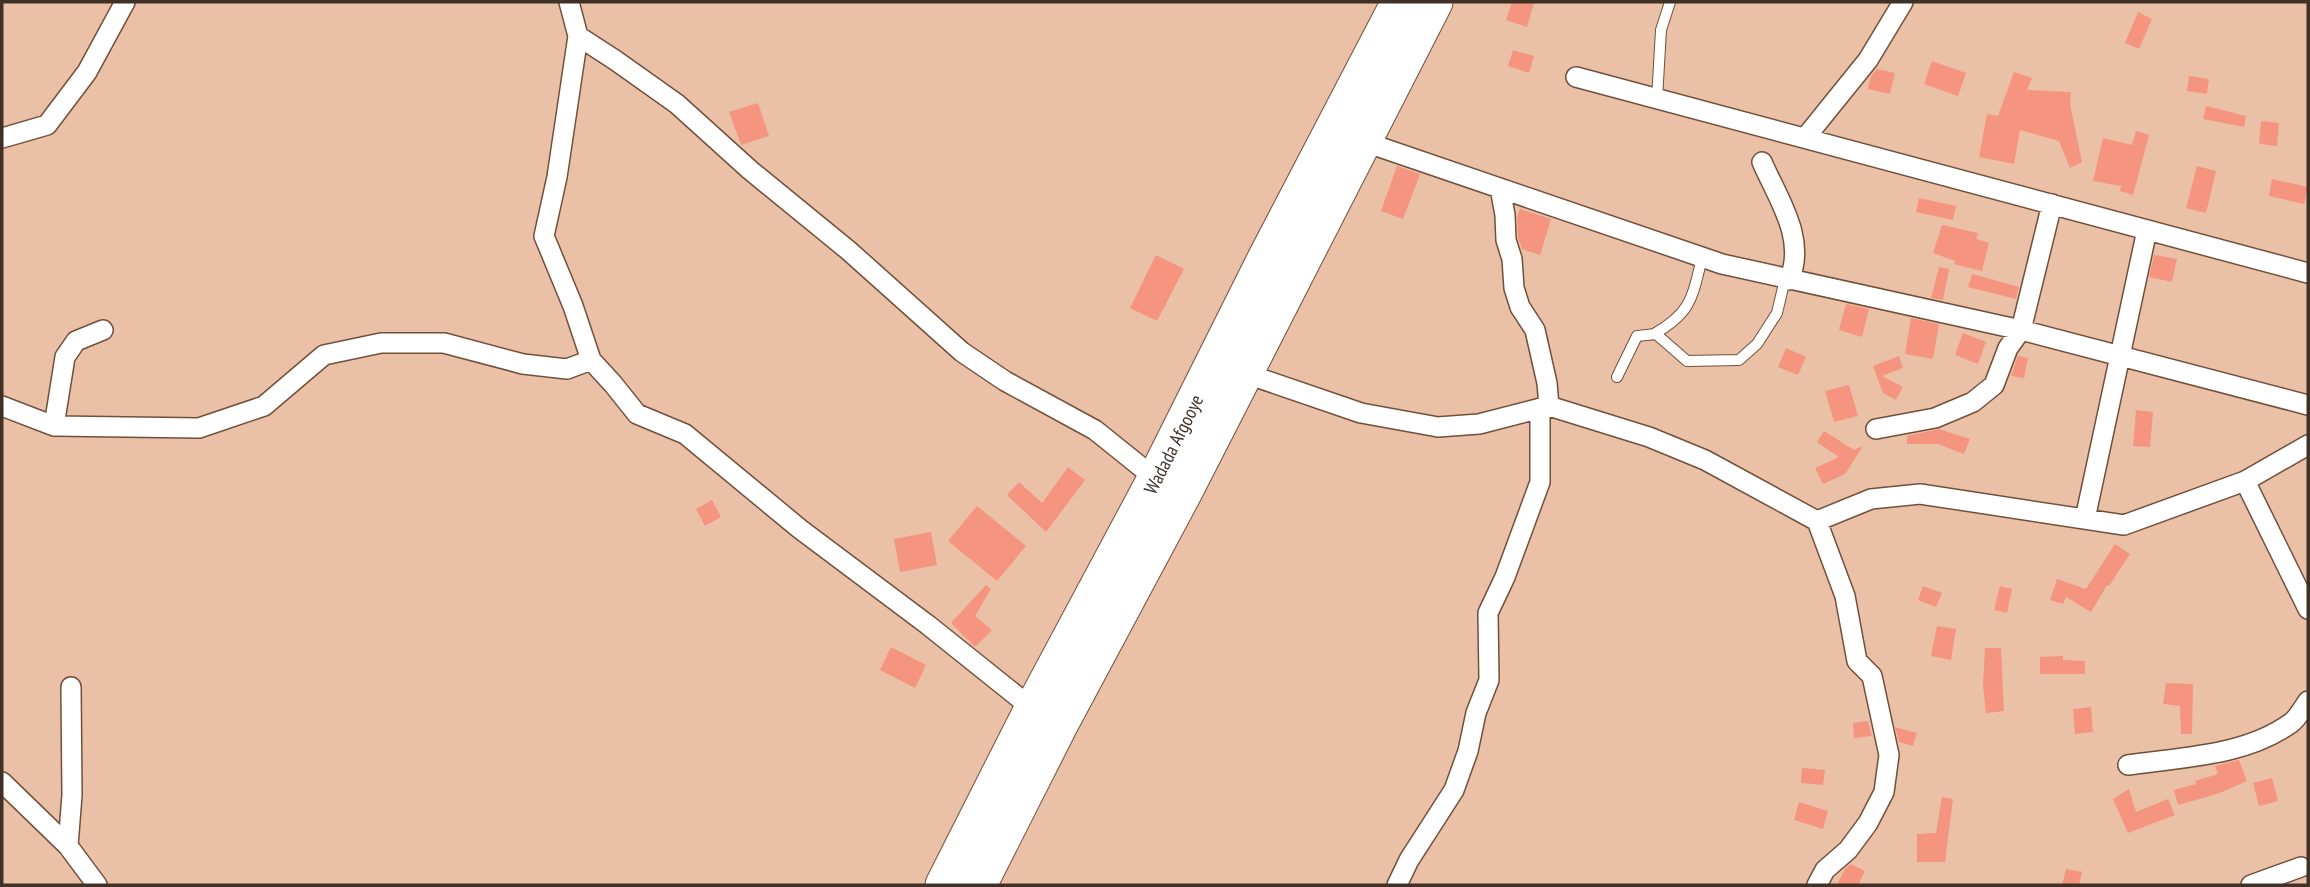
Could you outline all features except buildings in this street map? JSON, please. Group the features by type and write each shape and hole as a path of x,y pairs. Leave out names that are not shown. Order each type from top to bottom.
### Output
{"highway":[{"name":"Wadada Afgooye","path":"944,885 1400,2"},
{"name":"Wadada Afgooye","path":"978,885 1434,2"}],"street":[{"path":"2,138 47,125 87,72 125,2"},
{"path":"569,2 578,36 544,236 573,306 591,360 637,414 685,434 800,529 1034,709"},
{"path":"1805,138 1868,60 1903,2"},
{"path":"578,36 677,104 750,170 848,250 962,352 1004,382 1095,430 1156,479"},
{"path":"1576,77 2308,273"},
{"path":"1362,141 1702,258 2021,330 2308,405"},
{"path":"1762,162 1794,234 1794,268 1787,279"},
{"path":"1397,885 1409,860 1454,790 1468,751 1476,713 1489,680 1488,612 1505,577 1540,482 1548,383 1535,330 1520,307 1514,288 1500,188"},
{"path":"1876,429 1935,418 1973,402 1994,385 2008,348 2021,330 2052,204"},
{"path":"2085,519 2147,230"},
{"path":"54,426 65,357 76,341 103,330"},
{"path":"2,406 54,426 199,428 264,406 324,355 381,343 444,342 523,364 567,369 591,360"},
{"path":"1244,373 1361,413 1438,427 1479,424 1544,407 1649,437 1705,460 1817,521 1845,596 1857,661 1872,677 1889,755 1884,792 1868,823 1848,850 1825,870 1817,885"},
{"path":"1817,521 1871,499 1920,494 2124,525 2245,481 2308,445"},
{"path":"2245,481 2308,609"},
{"path":"68,846 72,795 71,687"},
{"path":"2128,765 2234,750 2251,744 2293,722 2308,701"},
{"path":"2,782 68,846 97,885"},
{"path":"2251,885 2301,867"}],"lane":[{"path":"1657,99 1661,30 1670,2"},
{"path":"1617,377 1637,336 1654,334 1675,322 1690,302 1702,258"},
{"path":"1654,334 1687,361 1739,360 1757,344 1777,313 1787,279"}]}
